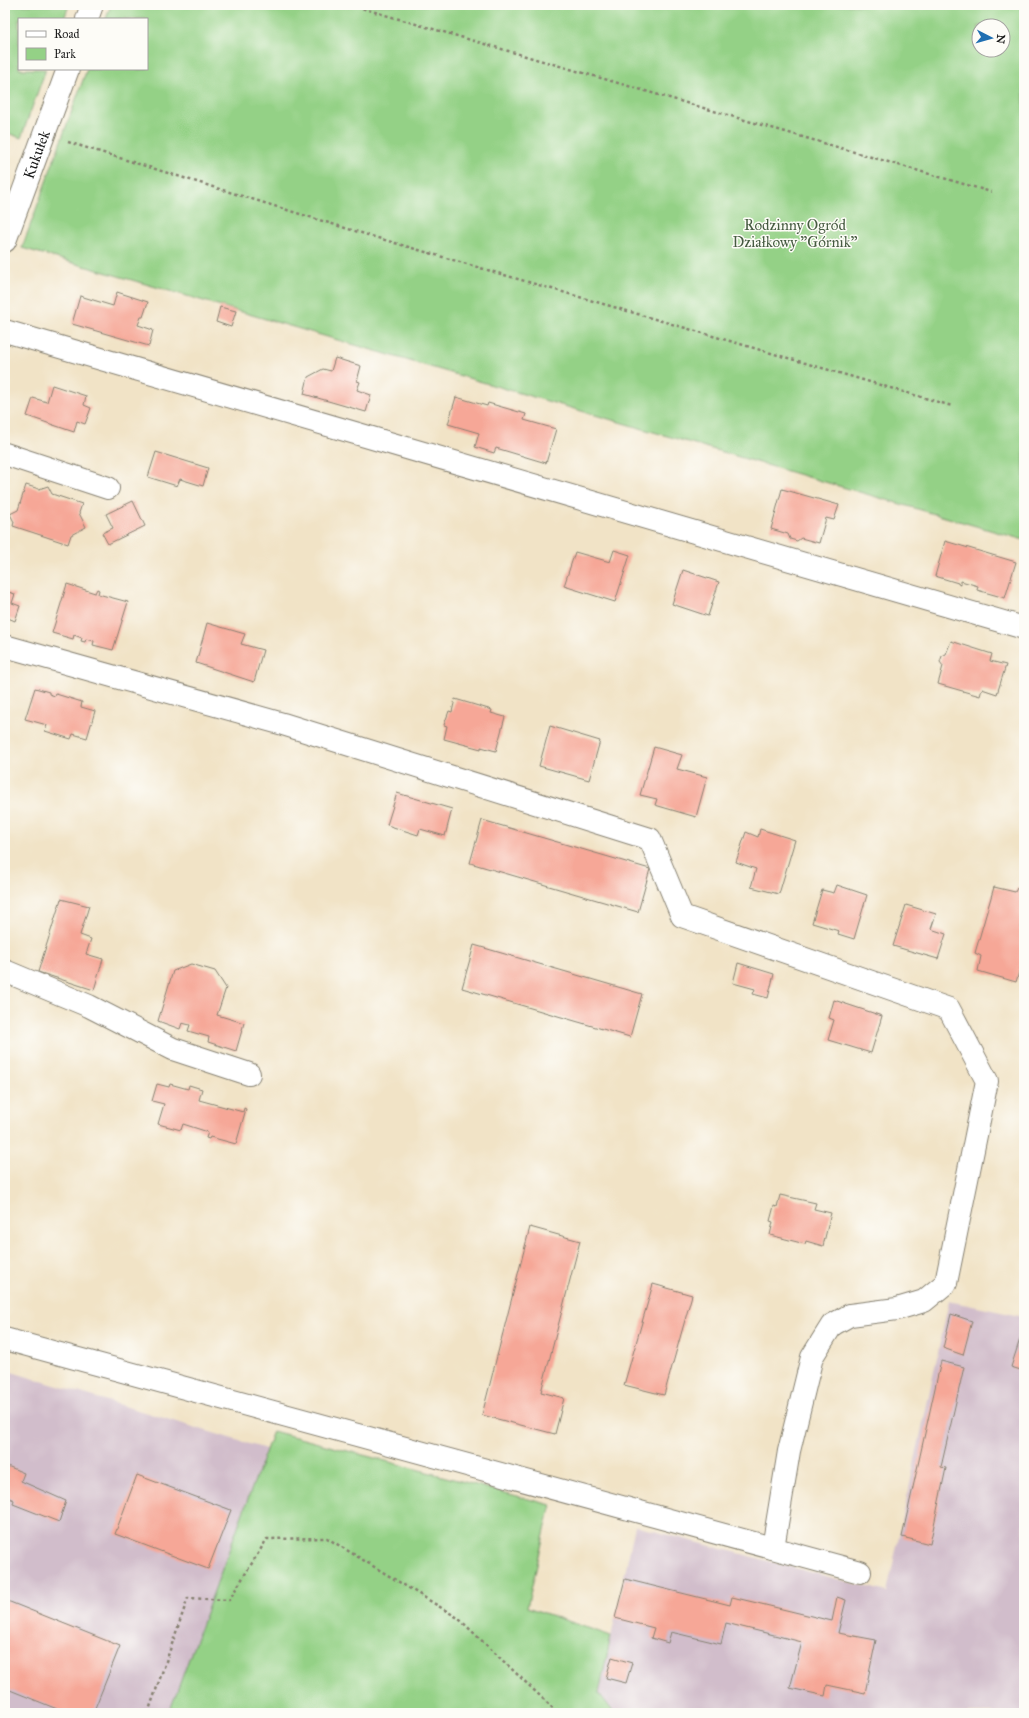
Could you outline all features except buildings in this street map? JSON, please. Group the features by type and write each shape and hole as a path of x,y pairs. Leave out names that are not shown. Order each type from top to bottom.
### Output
{"street":[{"path":"86,18 92,5"},
{"name":"Kukułek","path":"5,241 68,70"},
{"path":"5,331 1024,628"},
{"path":"5,454 108,488"},
{"path":"5,646 283,724 650,839 682,916 949,1009 987,1081 946,1283 924,1301 897,1309 850,1315 832,1325 812,1357 789,1451 773,1548"},
{"path":"5,971 89,1006 173,1050 250,1074"},
{"path":"5,1339 860,1572"}],"path":[{"path":"351,5 991,192"},
{"path":"61,140 371,236 952,406"},
{"path":"148,1713 188,1598 229,1600 267,1540 327,1538 458,1618 558,1713"}],"shaded area":[{"path":"949,1301 1024,1317 1024,1713 614,1713 599,1693 635,1526 887,1592"},
{"path":"5,1370 266,1449 169,1713 5,1713"}],"green space":[{"path":"5,5 69,5 64,18 18,18 18,70 46,70 21,138 5,132"},
{"name":"Rodzinny Ogród Działkowy \"Górnik\"","path":"111,5 1024,5 1024,540 22,248 87,70 148,70 148,18 106,18"},
{"path":"273,1431 551,1505 527,1607 611,1636 599,1693 614,1713 169,1713"}]}
